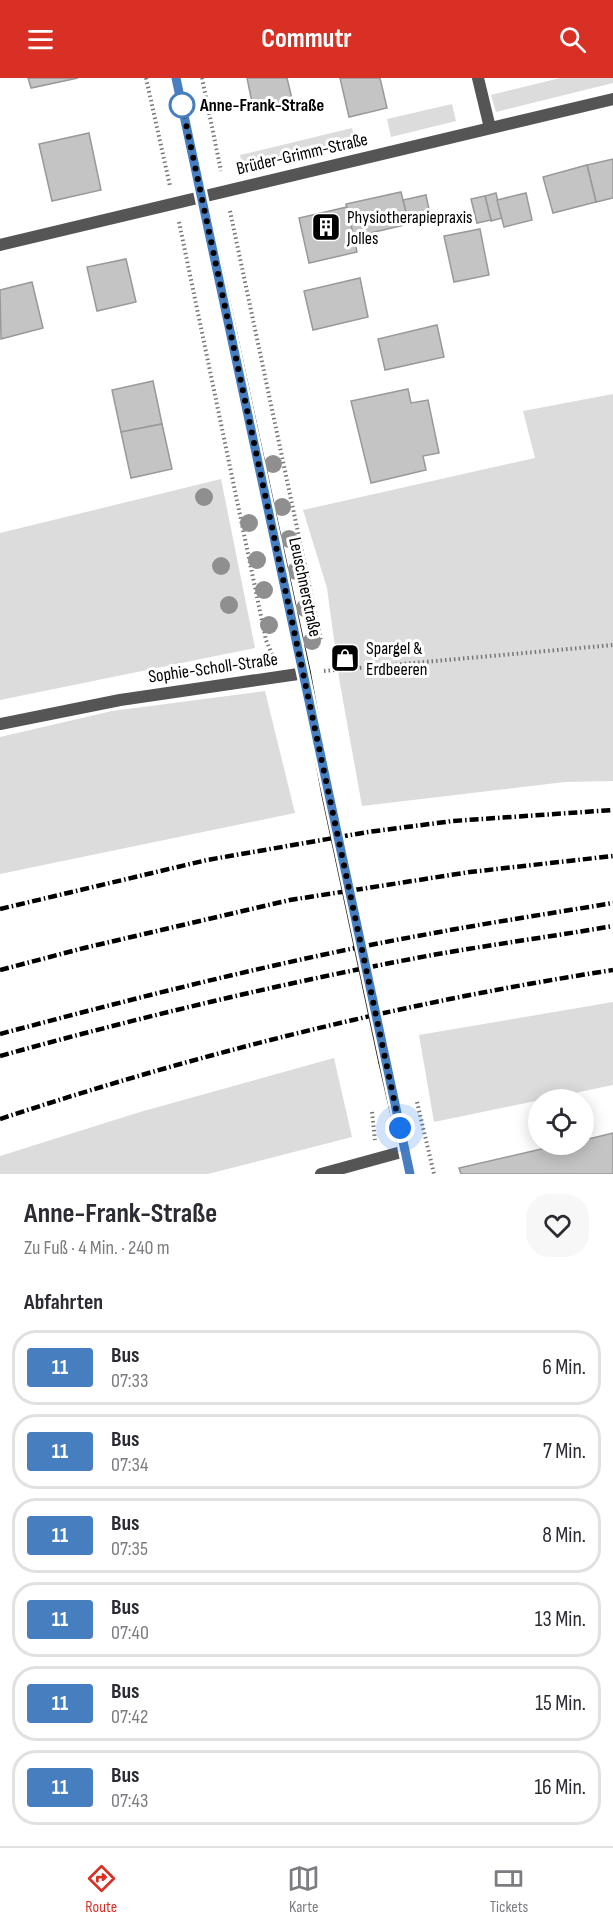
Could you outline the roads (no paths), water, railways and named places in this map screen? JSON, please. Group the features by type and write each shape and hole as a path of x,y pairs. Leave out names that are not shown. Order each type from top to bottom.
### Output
{"main road":[{"name":"Leuschnerstraße","path":"176,78 305,673 327,793 410,1174"}],"street":[{"path":"478,78 490,128"},
{"name":"Brüder-Grimm-Straße","path":"0,245 613,99"},
{"name":"Sophie-Scholl-Straße","path":"0,724 120,700 305,673"},
{"path":"321,1174 405,1150"}],"railway":[{"path":"0,909 207,860 368,832 453,821 613,810"},
{"path":"0,970 290,900 470,872 613,856"},
{"path":"0,1034 162,992 325,954 613,903"},
{"path":"0,1056 163,1013 328,976 438,954 613,926"},
{"path":"0,1119 151,1072 304,1032 458,998 613,970"}],"place":[{"name":"Anne-Frank-Straße","path":"182,105"},
{"name":"Physiotherapiepraxis Jolles","path":"326,227"},
{"name":"Spargel & Erdbeeren","path":"345,658"}]}
